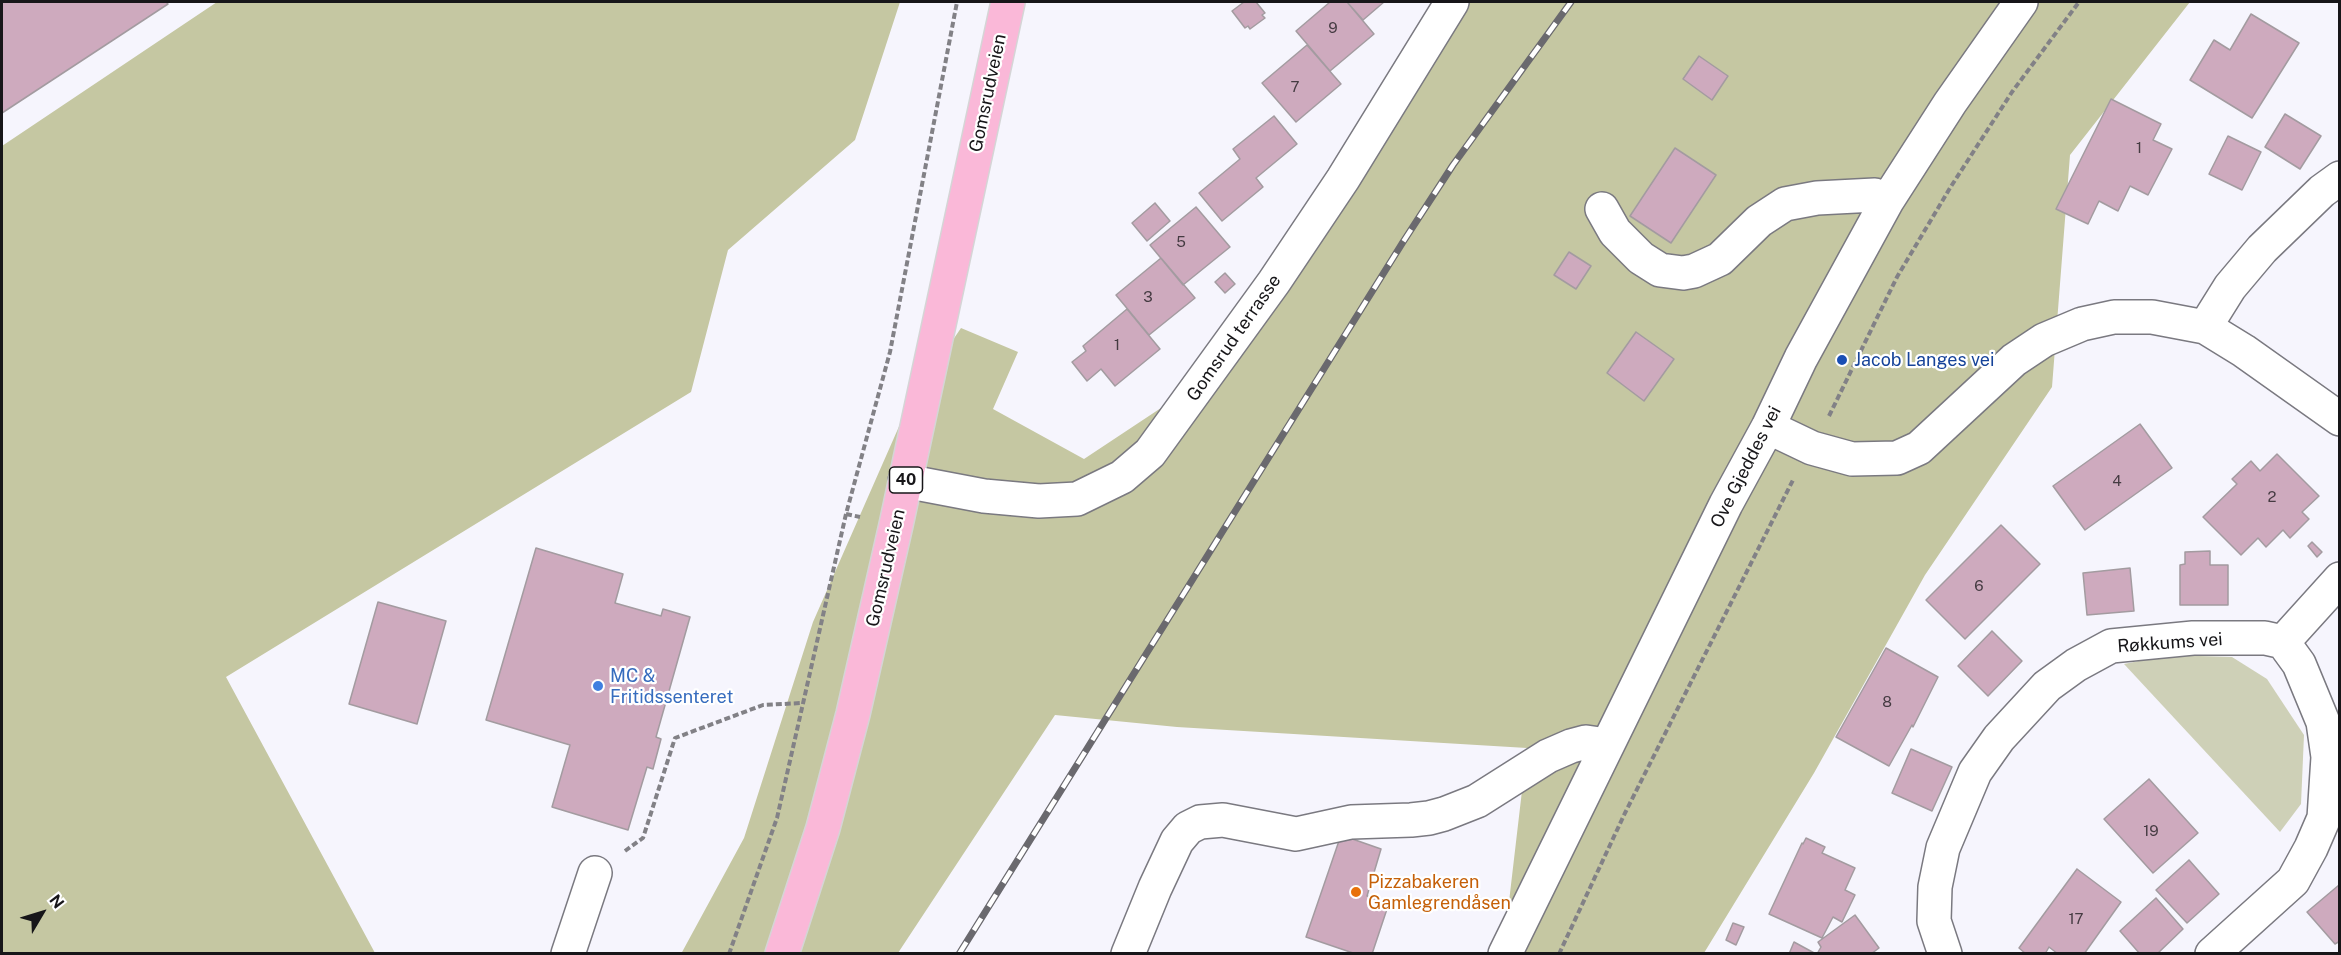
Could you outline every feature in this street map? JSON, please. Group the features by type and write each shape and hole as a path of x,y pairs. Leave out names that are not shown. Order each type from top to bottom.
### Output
{"main road":[{"name":"Gomsrudveien","path":"782,954 823,828 853,714 1008,2"}],"street":[{"name":"Gomsrud terrasse","path":"905,481 984,496 1039,501 1077,499 1122,477 1150,453 1274,282 1343,179 1452,2"},
{"name":"Ove Gjeddes vei","path":"1505,954 1726,504 1768,427 1801,358 1887,201 1950,103 2021,2"},
{"path":"2205,327 2230,287 2262,249 2322,191 2340,178"},
{"path":"1602,209 1615,232 1641,258 1660,270 1683,273 1694,271 1720,259 1759,221 1785,204 1817,198 1875,195 1887,201"},
{"path":"1768,427 1812,448 1852,459 1897,458 1919,448 2014,360 2044,340 2082,324 2114,317 2152,317 2205,327 2244,351 2340,419"},
{"path":"2212,954 2293,880 2312,848 2324,818 2328,757 2323,722 2299,664 2283,642 2340,579"},
{"name":"Røkkums vei","path":"1945,954 1934,921 1935,887 1943,848 1975,772 1999,738 2047,686 2076,665 2111,646 2193,638 2250,637 2283,642"},
{"path":"1128,954 1155,888 1178,841 1188,828 1200,822 1223,820 1296,834 1310,833 1345,823 1429,818 1477,801 1548,756 1571,746 1586,742 1607,745"},
{"path":"568,954 595,873"}],"path":[{"path":"729,954 777,818 846,514 890,352 957,2"},
{"path":"595,873 643,838 675,738 763,705 802,703"}],"green space":[{"path":"217,2 900,2 855,140 728,250 691,392 226,677 375,953 2,953 2,146"},
{"path":"1451,2 2190,2 2070,155 2052,387 1925,575 1814,773 1704,953 1503,953 1527,748 1177,727 1055,715 898,953 681,954 744,838 813,622 908,406 961,328 1018,352 993,409 1084,459 1164,406 1319,197"},
{"path":"2168,655 2232,657 2267,679 2304,735 2301,804 2280,832 2124,664"}],"building":[{"path":"2,2 166,2 168,4 2,113"},
{"path":"1244,2 1256,2 1265,13 1262,15 1265,18 1250,29 1248,26 1245,28 1232,11"},
{"path":"1330,2 1347,2 1374,34 1330,71 1296,31"},
{"path":"1347,2 1384,2 1363,20"},
{"path":"2251,14 2299,43 2252,118 2190,80 2214,40 2230,50"},
{"path":"1307,45 1341,84 1296,122 1262,83"},
{"path":"1699,56 1728,76 1712,100 1683,79"},
{"path":"2111,99 2161,124 2153,140 2172,149 2148,195 2130,186 2118,211 2099,201 2088,224 2056,209"},
{"path":"2285,114 2321,136 2300,169 2265,147"},
{"path":"1274,116 1297,144 1256,178 1263,187 1222,221 1199,193 1240,159 1233,149"},
{"path":"2228,136 2261,152 2242,190 2209,174"},
{"path":"1675,148 1716,175 1671,243 1630,216"},
{"path":"1155,203 1170,221 1147,241 1132,223"},
{"path":"1196,207 1230,247 1183,285 1150,245"},
{"path":"1569,252 1591,266 1576,289 1554,275"},
{"path":"1161,258 1195,298 1149,335 1116,295"},
{"path":"1225,273 1235,284 1225,293 1215,282"},
{"path":"1127,309 1160,349 1115,386 1101,369 1087,381 1072,362 1086,351 1083,346"},
{"path":"1636,332 1674,359 1644,401 1607,373"},
{"path":"2140,424 2172,468 2085,530 2053,486"},
{"path":"2277,454 2319,496 2302,512 2309,519 2290,538 2283,530 2266,547 2258,538 2241,555 2203,517 2237,484 2232,479 2251,461 2260,471"},
{"path":"2001,525 2040,564 1965,639 1926,600"},
{"path":"2312,542 2322,552 2317,557 2308,546"},
{"path":"536,548 623,574 615,603 661,616 663,609 690,617 656,737 661,739 653,769 647,767 628,830 552,807 570,745 486,720"},
{"path":"2210,551 2210,565 2228,565 2228,605 2180,605 2180,565 2185,564 2185,552"},
{"path":"2130,568 2134,611 2087,615 2083,573"},
{"path":"378,602 446,621 417,724 349,704"},
{"path":"1992,631 2022,661 1988,696 1958,666"},
{"path":"1886,648 1938,677 1913,727 1912,725 1889,766 1836,737"},
{"path":"1911,749 1952,767 1932,811 1892,793"},
{"path":"2149,779 2198,833 2153,873 2104,819"},
{"path":"1341,835 1381,849 1367,896 1389,903 1372,954 1356,954 1306,937"},
{"path":"1806,838 1825,847 1822,853 1855,868 1845,890 1855,895 1842,922 1833,917 1822,938 1769,914"},
{"path":"2189,860 2219,894 2187,923 2156,890"},
{"path":"2077,869 2121,902 2084,954 2058,954 2049,947 2045,954 2026,954 2019,948"},
{"path":"2339,885 2340,941 2335,944 2307,912"},
{"path":"2156,898 2183,929 2157,954 2140,954 2120,931"},
{"path":"1855,915 1879,948 1871,954 1817,954 1821,947 1818,942"},
{"path":"1733,923 1744,927 1736,945 1726,940"},
{"path":"1794,942 1816,954 1789,954"}],"railway":[{"path":"959,954 1403,242 1453,165 1571,2"}],"place":[{"name":"Jacob Langes vei","path":"1842,360"},
{"name":"MC & Fritidssenteret","path":"598,686"},
{"name":"Pizzabakeren Gamlegrendåsen","path":"1356,892"}]}
